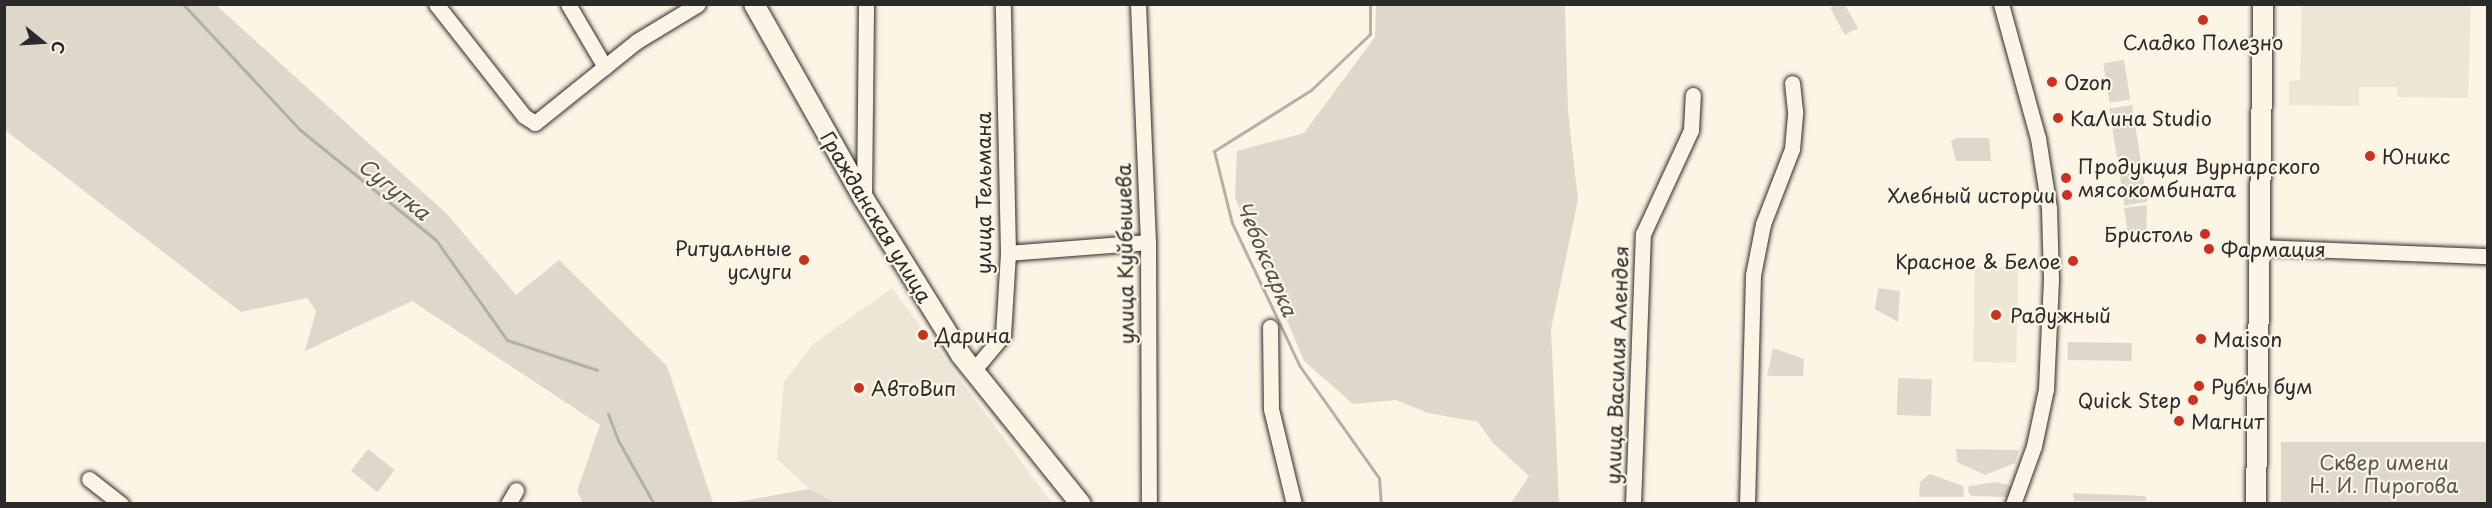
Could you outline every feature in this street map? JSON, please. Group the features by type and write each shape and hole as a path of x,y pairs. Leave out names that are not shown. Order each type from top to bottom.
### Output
{"main road":[{"name":"Гражданская улица","path":"754,4 864,199 973,371 1081,504"},
{"path":"2246,504 2252,436 2257,107 2254,4"},
{"path":"2257,107 2263,4"},
{"path":"2252,436 2256,504"}],"street":[{"path":"436,4 524,116 534,123 637,41 698,4"},
{"path":"568,4 605,67"},
{"path":"864,199 866,4"},
{"name":"улица Тельмана","path":"973,371 1003,334 1008,253 1003,4"},
{"name":"улица Куйбышева","path":"1138,4 1148,242 1149,504"},
{"path":"2001,4 2026,83 2038,138 2049,208 2051,279 2046,389 2034,446 2013,504"},
{"path":"1747,504 1753,268 1763,224 1792,149 1795,123 1792,83"},
{"name":"улица Василия Алендея","path":"1633,504 1643,234 1691,130 1693,95"},
{"path":"1008,253 1148,242"},
{"path":"2255,248 2487,256"},
{"path":"1270,327 1271,409 1294,504"},
{"path":"90,479 121,504"}],"shaded area":[{"path":"2302,5 2471,5 2468,98 2397,97 2397,87 2359,87 2359,106 2289,105 2289,81 2300,80"},
{"name":"Радужный","path":"1975,267 2018,268 2016,363 1973,362"},
{"path":"892,288 1052,503 836,503 809,489 777,459 784,382 813,344"}],"green space":[{"path":"1837,4 1845,5 1858,28 1845,35 1830,8"},
{"path":"4,5 216,5 447,214 516,295 559,260 667,366 713,503 583,503 577,491 600,425 412,301 305,351 316,311 307,298 241,312 5,130"},
{"path":"1376,5 1565,5 1568,111 1578,200 1551,329 1559,503 1511,503 1529,476 1493,443 1478,422 1428,413 1396,400 1353,404 1304,361 1235,197 1237,151 1304,133 1375,37"},
{"path":"2124,60 2130,100 2110,103 2103,63"},
{"path":"2132,105 2147,202 2125,205 2109,109"},
{"path":"1956,138 1989,138 1991,161 1956,161 1951,141"},
{"path":"2147,205 2146,236 2136,231 2128,236 2124,208"},
{"path":"1878,288 1900,291 1898,322 1875,309"},
{"path":"2068,342 2132,343 2132,361 2068,360"},
{"path":"1773,348 1804,359 1803,376 1767,376"},
{"path":"1898,378 1932,379 1931,416 1897,415"},
{"name":"Сквер имени Н. И. Пирогова","path":"2281,442 2487,442 2487,503 2281,503"},
{"path":"368,449 395,470 378,492 351,471"},
{"path":"1956,449 2019,450 2015,463 1985,475 1957,462"},
{"path":"1930,474 1963,486 1964,497 1919,497 1920,482"},
{"path":"1995,482 2013,486 2008,497 1971,496 1968,491 1969,486"},
{"path":"809,489 836,503 731,503"},
{"path":"2073,493 2145,496 2147,501 2074,501"}],"waterway":[{"name":"Сугутка","path":"183,4 299,129 436,240 507,340 597,370"},
{"name":"Чебоксарка","path":"1370,4 1370,34 1311,90 1214,151 1232,223 1299,365 1379,478 1381,504"},
{"name":"Сугутка","path":"608,414 619,442 654,504"}],"place":[{"name":"Сладко Полезно","path":"2203,20"},
{"name":"Ozon","path":"2052,82"},
{"name":"КаЛина Studio","path":"2058,118"},
{"name":"Юникс","path":"2370,156"},
{"name":"Продукция Вурнарского мясокомбината","path":"2066,178"},
{"name":"Хлебный истории","path":"2067,195"},
{"name":"Бристоль","path":"2205,234"},
{"name":"Фармация","path":"2209,249"},
{"name":"Ритуальные услуги","path":"804,260"},
{"name":"Красное & Белое","path":"2073,261"},
{"name":"Радужный","path":"1996,315"},
{"name":"Дарина","path":"923,335"},
{"name":"Maison","path":"2201,339"},
{"name":"Рубль бум","path":"2199,386"},
{"name":"АвтоВип","path":"859,388"},
{"name":"Quick Step","path":"2193,400"},
{"name":"Магнит","path":"2179,421"}]}
